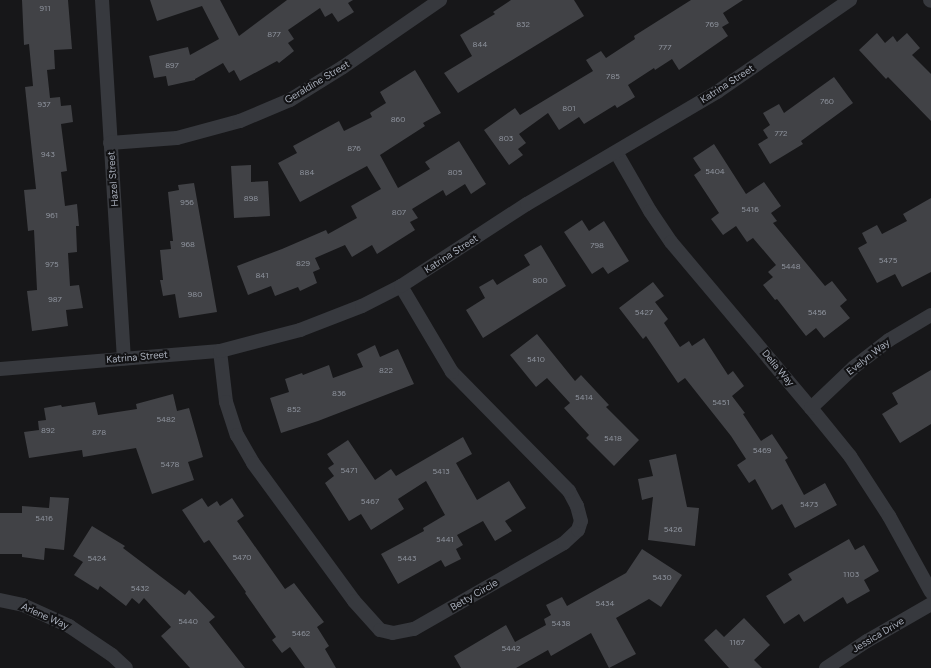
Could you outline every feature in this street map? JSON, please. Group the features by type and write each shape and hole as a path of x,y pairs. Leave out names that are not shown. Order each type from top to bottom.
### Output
{"street":[{"name":"Hazel Street","path":"102,0 124,358"},
{"name":"Geraldine Street","path":"110,143 177,138 240,121 290,100 343,67 440,0"},
{"name":"Katrina Street","path":"0,369 220,351 300,330 362,306 401,286 527,204 717,92 850,0"},
{"name":"Delia Way","path":"616,152 650,211 671,242 850,456 889,516 931,592"},
{"name":"Betty Circle","path":"220,351 226,402 237,435 253,463 354,601 380,630 393,633 414,629 564,543 578,530 581,521 577,506 569,491 452,372 401,286"},
{"name":"Evelyn Way","path":"811,408 854,367 889,340 931,316"},
{"name":"Arlene Way","path":"0,600 23,605 69,626 112,655 126,668"},
{"name":"Jessica Drive","path":"826,668 867,641 931,604"}],"building":[{"path":"22,0 68,0 72,49 54,50 55,69 47,70 50,98 60,97 61,106 71,105 73,122 61,124 67,171 61,172 65,206 77,204 79,226 76,226 77,252 68,253 70,286 79,285 83,308 66,310 68,326 32,331 27,291 37,290 34,230 28,231 24,190 36,189 25,87 33,86 29,44 24,45"},
{"path":"150,0 220,0 239,36 287,0 353,0 348,3 354,12 338,22 332,13 325,17 320,8 288,30 294,39 288,43 294,51 279,63 277,61 240,81 234,70 229,73 223,63 195,80 168,86 166,76 154,78 149,56 188,47 190,55 219,39 202,6 157,21"},
{"path":"511,0 574,0 584,16 458,93 444,73 472,56 460,35 495,14 493,12"},
{"path":"691,0 743,0 723,13 729,23 722,27 728,36 679,70 672,59 655,70 654,68 628,85 635,97 617,108 615,105 584,124 579,117 559,130 548,113 519,134 526,143 518,149 523,155 509,165 484,130 515,108 520,115 593,71 586,60 601,51 606,58 635,39 634,36"},
{"path":"877,33 885,43 893,36 897,42 907,33 920,48 912,55 931,74 931,121 888,77 886,79 859,50"},
{"path":"415,70 441,113 423,123 425,126 380,155 398,188 430,169 425,162 459,141 486,184 471,194 465,184 446,196 443,190 412,209 418,218 410,222 415,230 377,254 372,245 352,257 345,245 315,258 320,269 313,272 317,283 300,291 298,287 275,296 271,286 248,295 237,266 326,230 328,234 357,218 351,206 381,189 367,166 300,202 278,163 297,153 293,146 339,121 344,131 372,117 370,113 386,103 380,92"},
{"path":"834,77 853,103 801,141 803,144 770,164 758,144 768,138 763,130 770,125 763,113 779,104 784,113"},
{"path":"714,144 746,194 764,182 781,206 771,213 777,221 773,223 825,286 832,281 847,300 840,306 850,318 824,338 816,328 806,336 777,299 775,300 763,285 773,277 768,272 776,265 753,238 747,242 736,226 723,235 711,219 719,213 694,175 701,170 693,158"},
{"path":"251,165 251,182 268,181 270,216 234,218 231,166"},
{"path":"194,183 217,312 179,318 175,294 163,296 160,280 163,280 160,250 171,249 170,241 173,241 168,192 179,190 178,185"},
{"path":"931,198 931,272 902,287 895,274 877,283 858,248 867,243 862,233 877,225 882,234 907,221 903,214"},
{"path":"582,220 589,231 604,221 629,261 608,274 603,267 592,274 564,232"},
{"path":"541,245 566,286 483,338 466,310 485,298 479,287 493,279 497,285 530,265 524,255"},
{"path":"653,282 664,296 655,302 668,319 664,323 680,347 689,341 692,346 704,338 728,375 733,371 744,386 732,396 745,413 743,414 761,441 772,434 788,458 785,460 804,495 825,483 837,505 795,528 782,504 772,510 755,479 749,483 737,465 746,459 731,436 685,378 678,383 646,336 643,339 619,308"},
{"path":"537,334 575,381 581,375 609,405 606,407 639,440 614,466 586,438 589,435 564,408 570,403 547,378 536,387 510,355"},
{"path":"375,345 380,357 398,349 414,384 318,421 281,433 270,398 289,392 285,379 302,373 303,375 329,365 333,378 363,367 357,354"},
{"path":"931,370 931,424 900,443 882,414 898,404 892,393"},
{"path":"173,394 177,411 189,408 203,457 188,462 194,480 152,494 136,448 83,457 82,450 29,458 24,432 39,430 38,421 46,420 44,408 95,402 98,415 137,409 136,404"},
{"path":"463,437 472,454 456,463 477,500 509,481 526,508 505,521 512,531 495,541 483,521 457,535 463,545 456,549 461,559 445,567 441,560 398,584 381,554 424,531 423,528 445,515 426,481 398,499 404,509 371,530 361,514 349,521 325,483 334,476 328,468 334,464 327,454 348,440 375,480 391,469 396,476"},
{"path":"676,454 687,507 699,508 695,546 648,540 653,497 642,500 638,479 653,476 649,460"},
{"path":"50,497 69,498 64,550 45,548 44,560 22,557 22,554 0,554 0,513 22,513 22,506 49,508"},
{"path":"202,498 208,507 217,501 220,506 232,498 244,516 237,521 285,589 294,583 324,622 317,627 329,646 325,649 336,668 305,668 290,647 282,653 272,640 276,637 245,593 246,592 209,540 204,543 182,510"},
{"path":"92,526 125,546 123,548 185,595 189,590 215,617 209,622 245,668 190,668 161,636 171,627 144,598 139,604 132,598 126,606 100,586 98,590 74,575 83,562 73,556"},
{"path":"849,539 855,550 864,545 879,571 864,580 870,591 847,604 843,597 804,622 799,614 784,624 766,596 792,580 788,574"},
{"path":"642,549 682,575 661,607 649,599 616,618 636,654 609,668 591,633 551,656 548,650 516,668 461,668 454,656 506,625 515,642 546,625 544,619 551,615 546,605 562,597 567,606 626,573"},
{"path":"744,618 770,645 754,660 762,668 729,668 704,640 716,629 724,637"}]}
